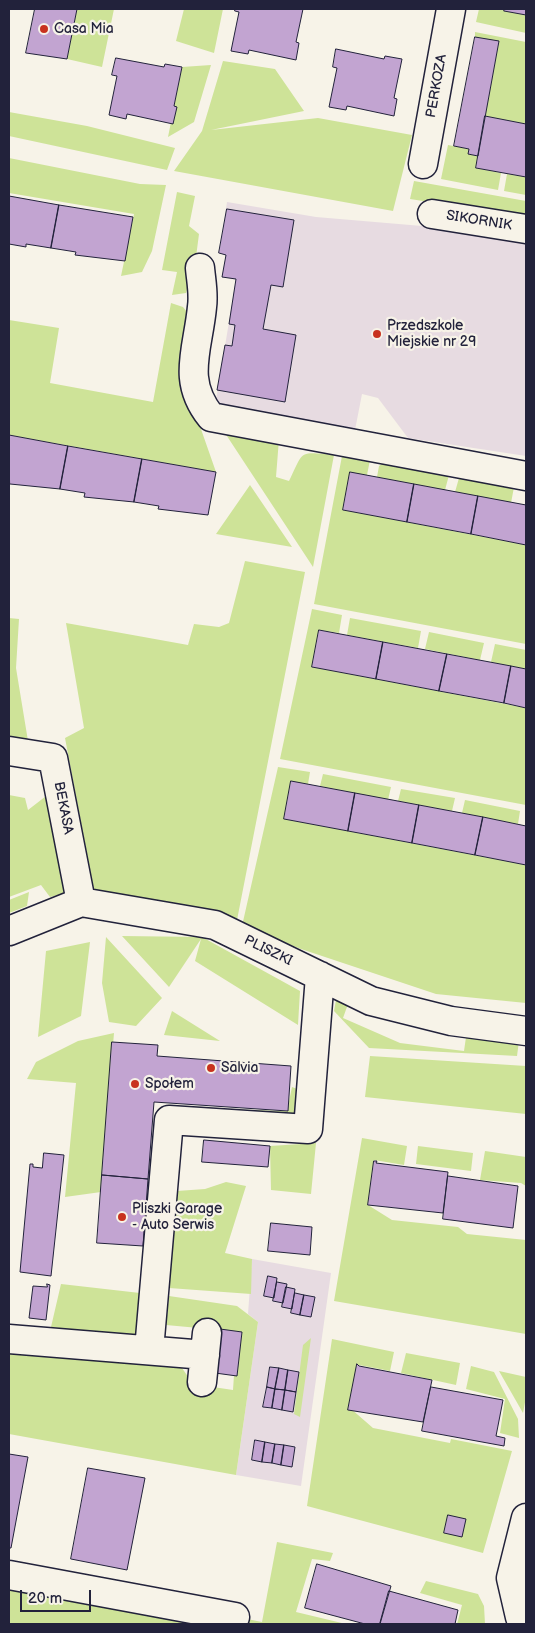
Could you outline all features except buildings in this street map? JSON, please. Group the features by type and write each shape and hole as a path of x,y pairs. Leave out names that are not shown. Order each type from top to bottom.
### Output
{"street":[{"name":"PERKOZA","path":"423,164 451,9"},
{"name":"SIKORNIK","path":"432,214 526,229"},
{"path":"200,268 203,304 192,378 200,404 211,417 526,476"},
{"name":"BEKASA","path":"9,751 53,758 81,902"},
{"path":"9,931 81,902"},
{"name":"PLISZKI","path":"81,902 215,925 371,1001 452,1021 526,1031"},
{"path":"149,1350 170,1120 308,1129 320,976"},
{"path":"9,1339 149,1350 206,1344 202,1382"},
{"path":"520,1617 511,1578 526,1518"},
{"path":"9,1576 235,1617"}],"shaded area":[{"name":"Przedszkole Miejskie nr 29","path":"227,202 316,217 422,226 526,240 526,456 408,438 378,398 362,394 355,430 215,406 236,280 222,277 226,255 219,253"},
{"path":"252,1259 331,1273 301,1486 236,1475 258,1322 248,1314"}],"green space":[{"path":"77,9 114,9 102,67 67,59"},
{"path":"184,9 223,9 214,53 176,41"},
{"path":"479,9 505,9 505,11 526,15 526,33 476,22"},
{"path":"475,32 526,42 526,124 485,116 499,42 475,37"},
{"path":"223,61 275,69 304,111 211,130 318,118 412,135 393,211 174,171 202,131"},
{"path":"211,65 194,122 168,137 182,67"},
{"path":"9,112 87,126 175,148 167,170 9,136"},
{"path":"448,145 469,149 469,154 478,156 476,168 501,173 498,190 441,179"},
{"path":"9,158 140,184 166,185 152,251 142,272 121,276 134,214 9,193"},
{"path":"507,174 526,177 526,195 504,191"},
{"path":"414,181 526,201 526,217 410,199"},
{"path":"177,192 195,196 189,226 199,234 196,257 186,293 172,295 177,272 162,270"},
{"path":"171,303 183,307 192,318 180,378 184,398 195,412 216,472 9,435 9,320 59,328 50,383 153,402"},
{"path":"221,427 279,439 276,477 289,481 303,455 313,453 334,455 313,567"},
{"path":"342,456 370,460 367,475 350,473 343,510 526,545 526,644 314,604"},
{"path":"383,463 449,475 445,490 377,477 379,466"},
{"path":"459,478 514,487 511,503 455,492"},
{"path":"250,485 292,547 216,534"},
{"path":"245,561 305,572 237,920 94,891 65,738 84,728 66,623 188,645 194,624 219,627 229,623"},
{"path":"312,609 342,615 339,633 319,630 312,667 526,708 526,805 280,759"},
{"path":"9,618 19,619 16,668 28,741 9,738"},
{"path":"350,618 421,631 418,648 347,635"},
{"path":"429,632 484,643 480,660 425,649"},
{"path":"495,644 526,650 526,669 491,662"},
{"path":"278,767 310,772 308,784 291,782 284,819 526,865 526,1003 436,994 301,949 242,926"},
{"path":"323,774 391,787 388,800 320,786"},
{"path":"59,786 79,890 50,897 41,885 9,897 9,795 25,798 28,810"},
{"path":"401,789 455,798 452,811 398,801"},
{"path":"465,800 520,811 518,824 462,813"},
{"path":"29,892 27,906 9,913 9,900"},
{"path":"122,936 202,937 300,991 298,1025 195,961 201,939 169,987"},
{"path":"106,937 162,998 136,1026 109,1022 102,983"},
{"path":"90,942 81,1016 38,1037 46,951"},
{"path":"336,1000 348,1004 343,1018 400,1043 464,1051 466,1037 519,1041 517,1056 369,1048 334,1011"},
{"path":"172,1011 220,1041 164,1035"},
{"path":"114,1033 101,1192 65,1197 76,1083 27,1079 36,1062 78,1041"},
{"path":"370,1056 526,1066 526,1114 365,1097"},
{"path":"292,1087 300,1090 295,1120 222,1117 223,1109 287,1111"},
{"path":"362,1138 407,1146 404,1165 374,1160 368,1205 392,1220 458,1227 467,1234 526,1240 526,1334 334,1301"},
{"path":"316,1143 311,1194 271,1190 270,1146"},
{"path":"418,1146 473,1153 471,1171 416,1164"},
{"path":"485,1151 526,1157 526,1186 521,1183 480,1180"},
{"path":"226,1182 246,1186 225,1253 252,1259 251,1294 169,1288 177,1191 205,1189"},
{"path":"61,1284 140,1293 140,1338 51,1327"},
{"path":"169,1296 237,1306 258,1322 236,1475 9,1434 9,1351 174,1363 182,1368 193,1384 233,1390 234,1375 237,1375 242,1332 166,1325"},
{"path":"311,1338 300,1417 294,1414 303,1345"},
{"path":"332,1339 394,1352 390,1371 359,1365 350,1408 373,1428 450,1443 451,1439 512,1451 483,1553 307,1506"},
{"path":"406,1353 460,1363 456,1385 401,1373"},
{"path":"471,1366 494,1372 518,1419 519,1438 500,1433 505,1399 466,1389"},
{"path":"499,1371 526,1377 526,1397 523,1413"},
{"path":"277,1542 333,1553 330,1561 312,1559 296,1612 346,1624 241,1624 242,1618 262,1622"},
{"path":"426,1581 478,1594 484,1606 485,1624 457,1624 462,1605 420,1593"},
{"path":"9,1590 201,1624 9,1624"}],"place":[{"name":"Casa Mia","path":"44,29"},
{"name":"Przedszkole Miejskie nr 29","path":"377,334"},
{"name":"Salvia","path":"211,1068"},
{"name":"Społem","path":"135,1084"},
{"name":"Pliszki Garage - Auto Serwis","path":"122,1217"}]}
